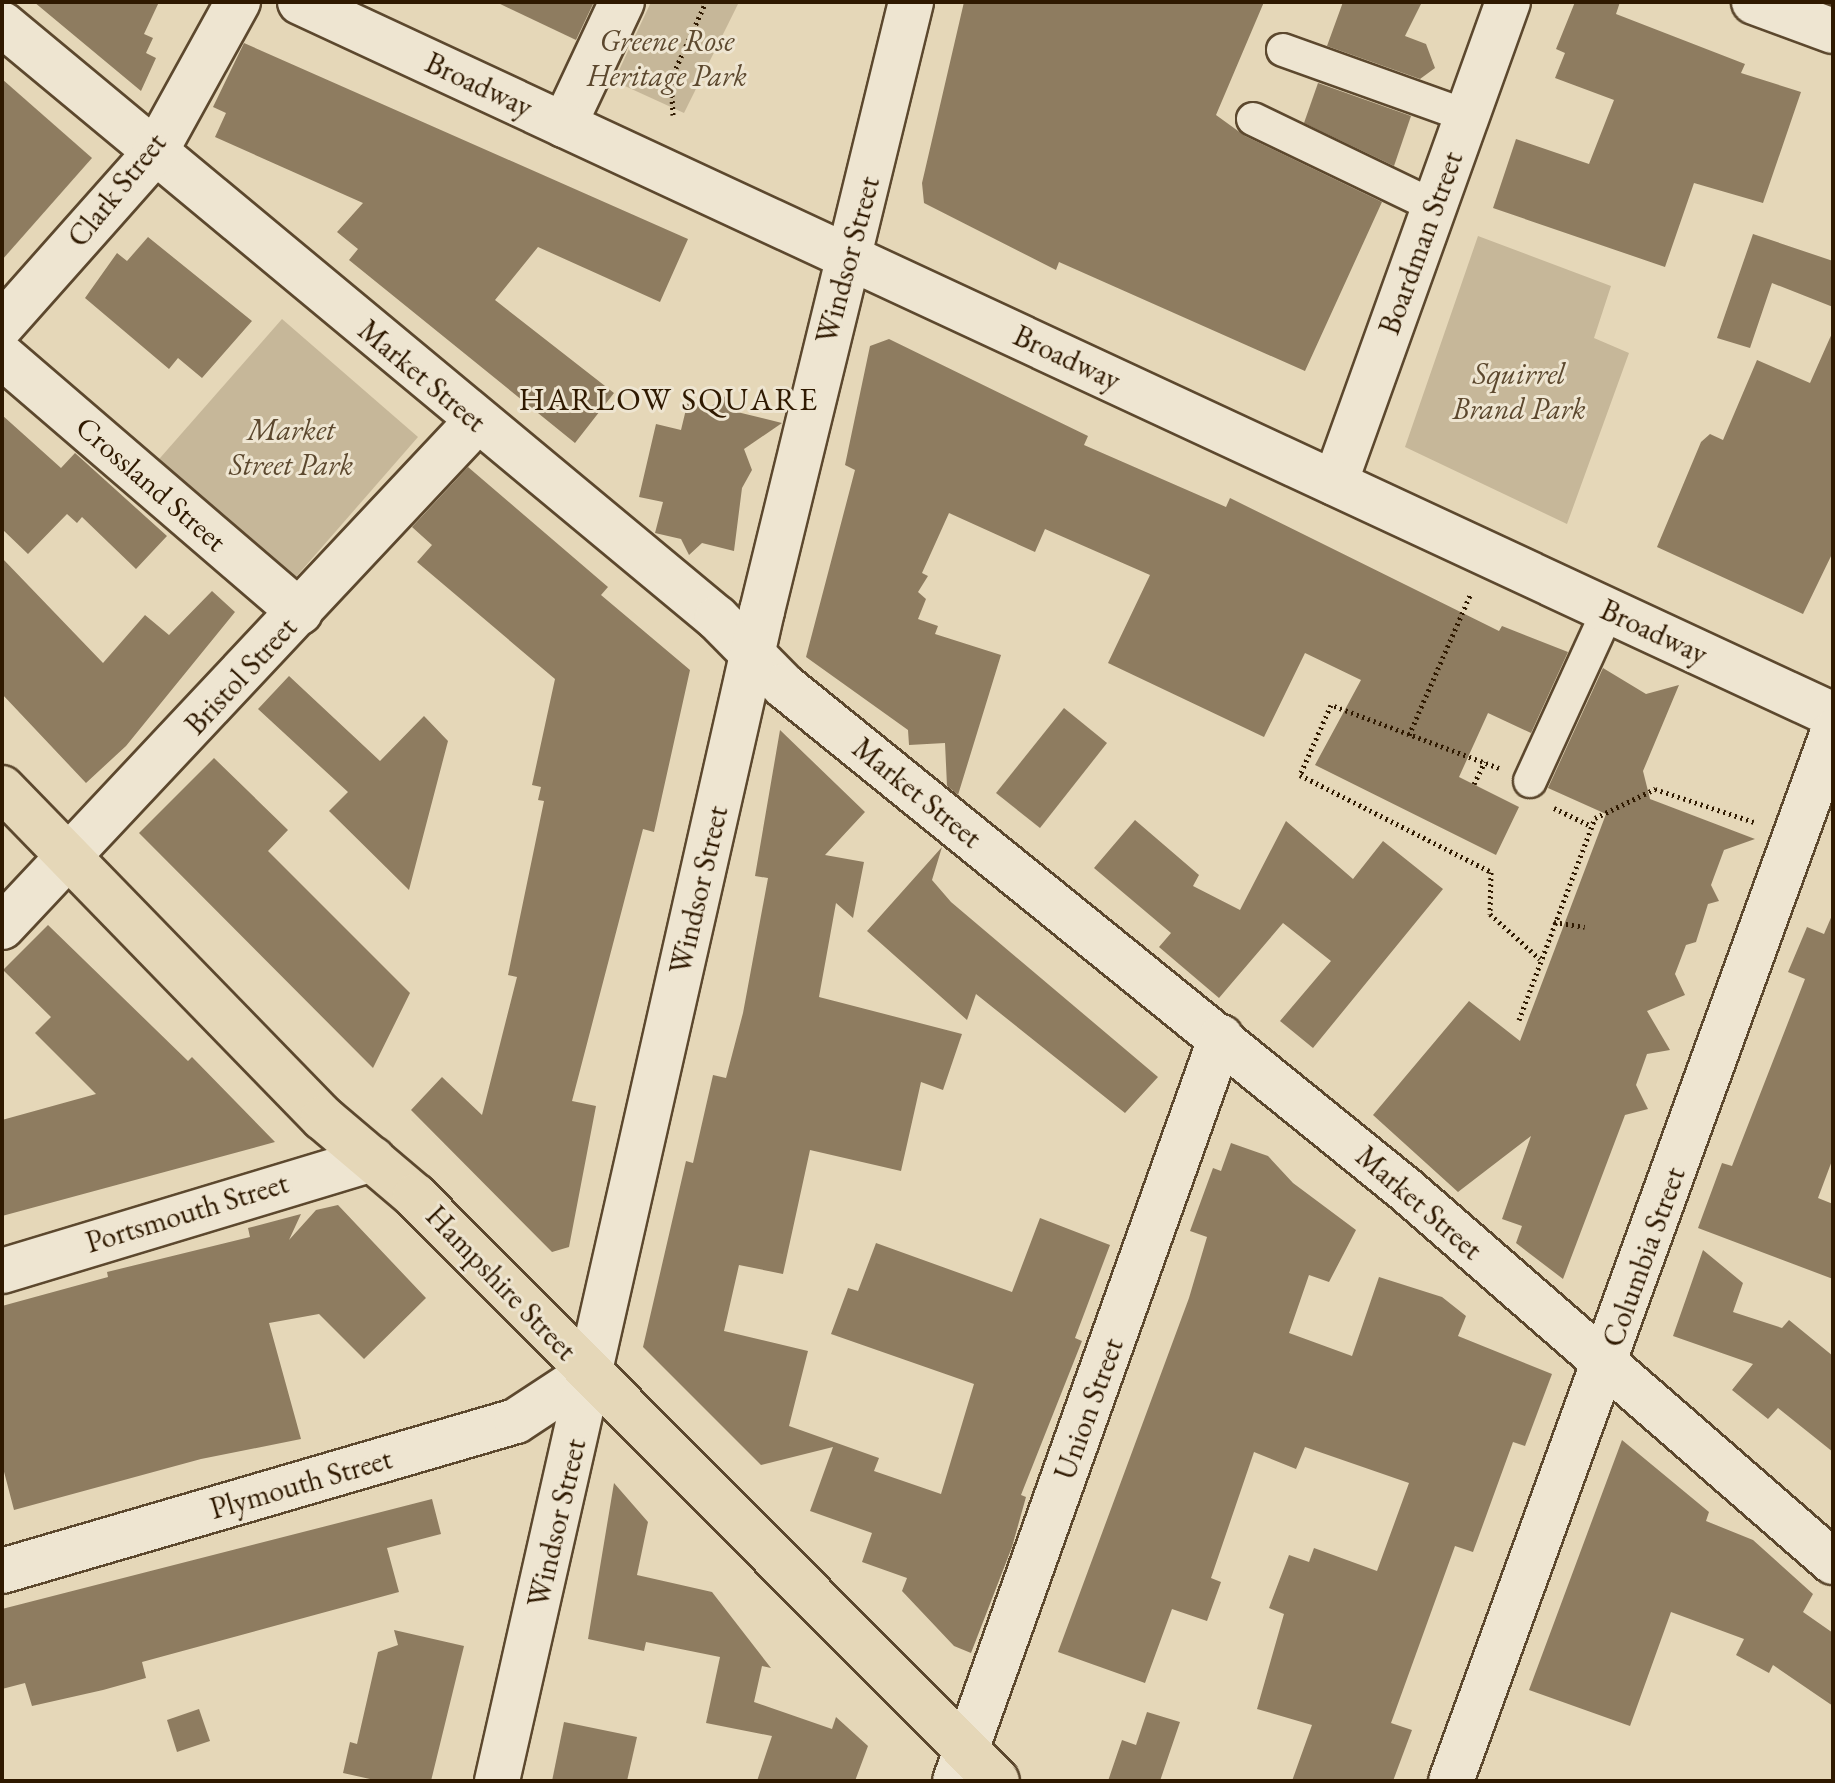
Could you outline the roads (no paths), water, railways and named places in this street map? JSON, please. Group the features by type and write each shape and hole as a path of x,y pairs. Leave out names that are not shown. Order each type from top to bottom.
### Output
{"main road":[{"name":"Hampshire Street","path":"2,788 323,1118 372,1159 589,1373 961,1766 997,1781"}],"street":[{"name":"Clark Street","path":"2,325 154,154 238,2"},
{"name":"Broadway","path":"300,2 1833,715"},
{"path":"564,125 622,2"},
{"name":"Windsor Street","path":"497,1781 753,654 911,2"},
{"name":"Boardman Street","path":"1335,483 1508,2"},
{"path":"1763,4 1833,31"},
{"name":"Market Street","path":"2,24 753,654 801,701 1221,1037 1833,1562"},
{"path":"1283,50 1467,116"},
{"path":"1253,119 1434,206"},
{"name":"Crossland Street","path":"2,356 300,612"},
{"name":"Bristol Street","path":"2,927 477,421"},
{"path":"1530,781 1608,611"},
{"name":"Columbia Street","path":"1451,1781 1833,732"},
{"name":"Union Street","path":"961,1766 1221,1037"},
{"name":"Portsmouth Street","path":"2,1271 372,1159"},
{"name":"Plymouth Street","path":"2,1571 516,1421 589,1373"}],"district":[{"name":"HARLOW SQUARE","path":"669,399"}],"park label":[{"name":"Greene Rose Heritage Park","path":"667,58"},
{"name":"Squirrel Brand Park","path":"1519,391"},
{"name":"Market Street Park","path":"291,447"}]}
